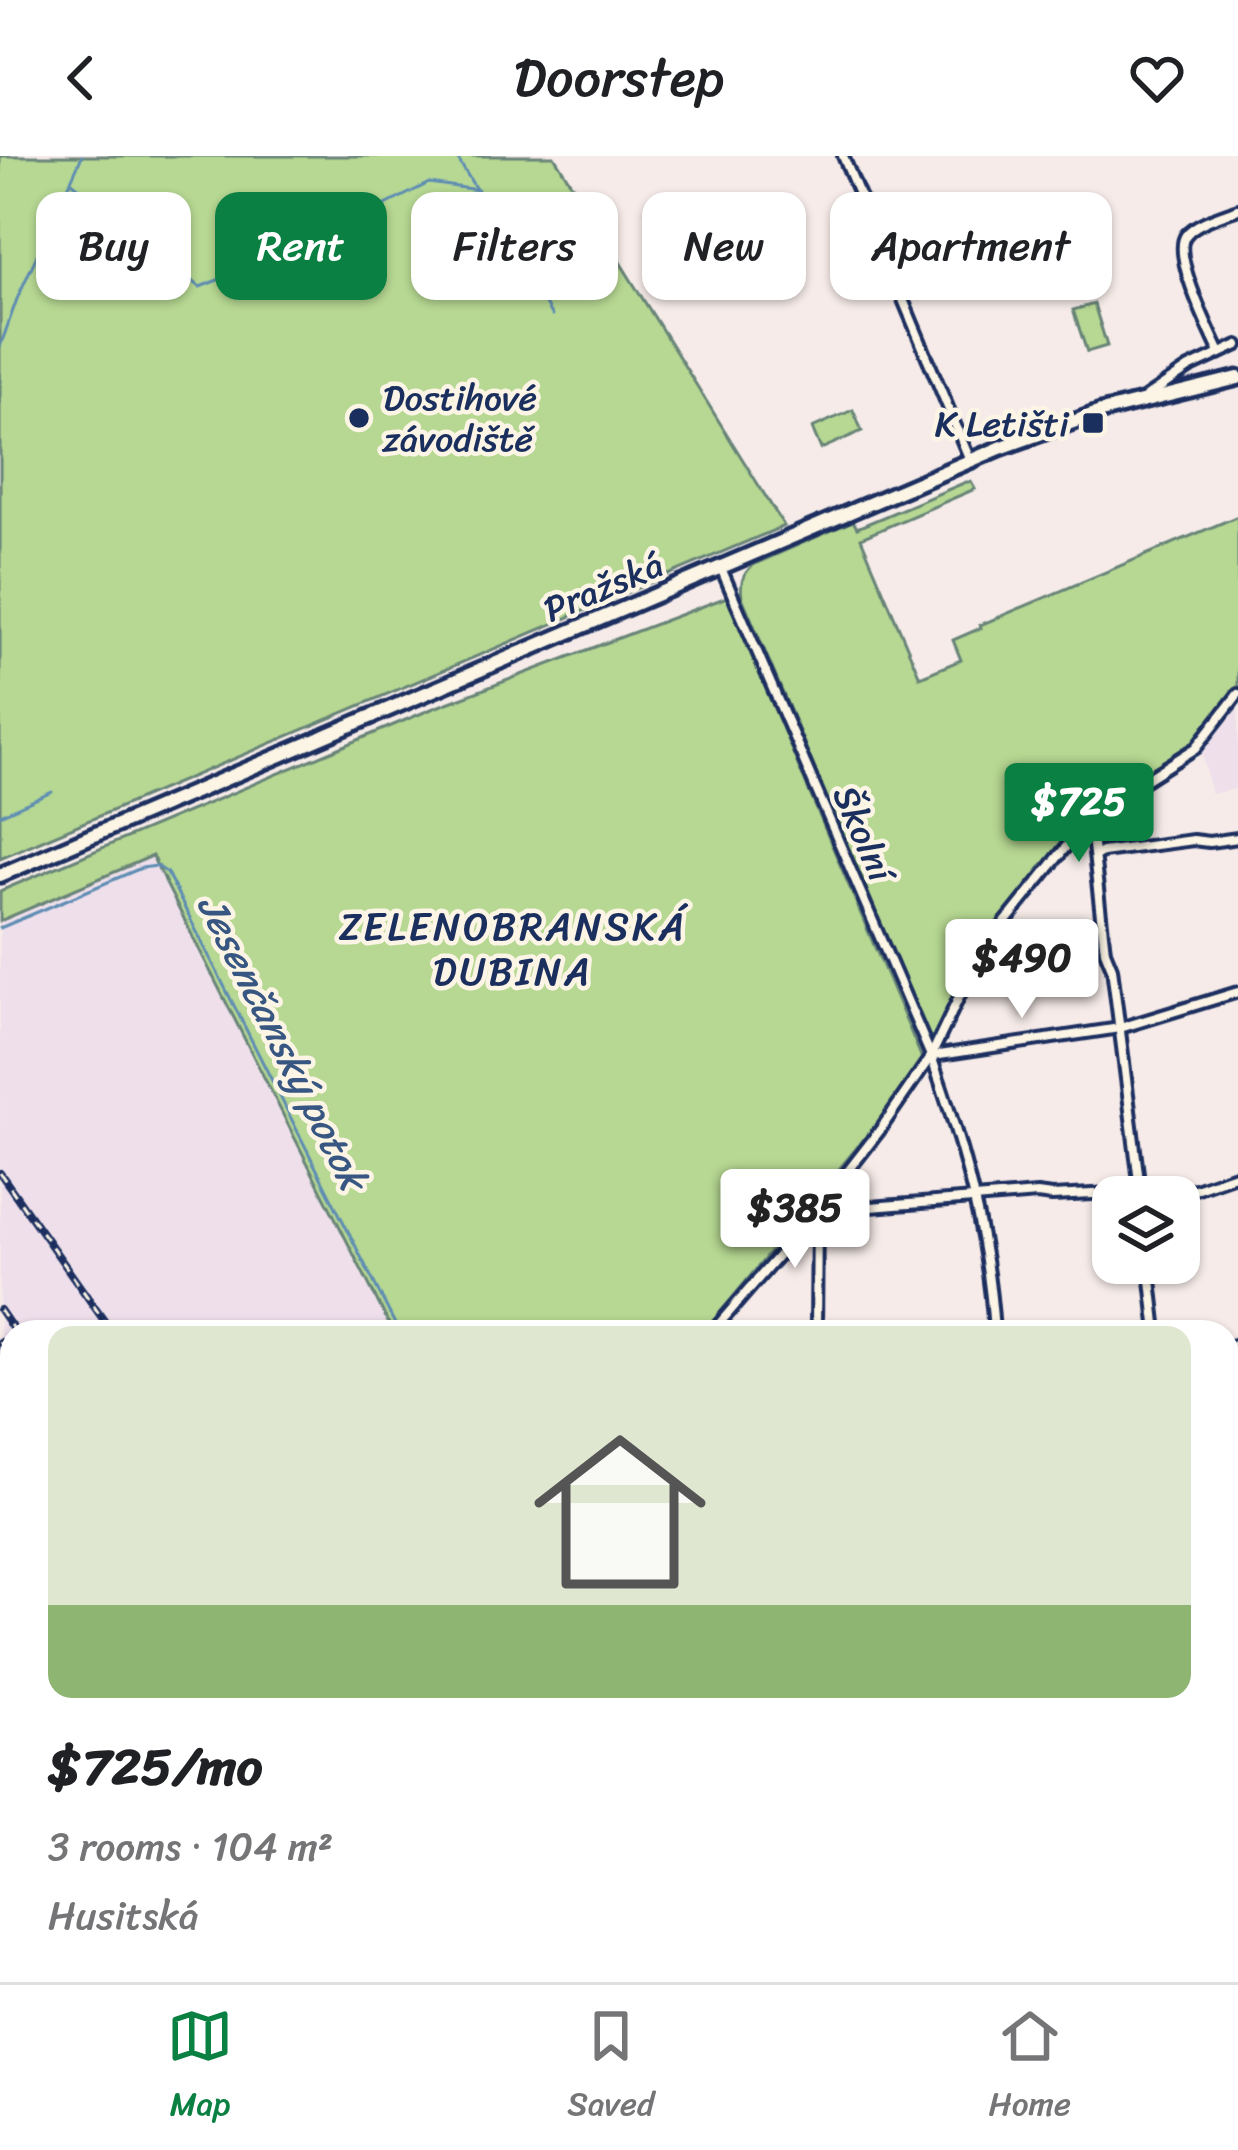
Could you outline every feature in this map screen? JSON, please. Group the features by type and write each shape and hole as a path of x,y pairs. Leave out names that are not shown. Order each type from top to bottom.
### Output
{"main road":[{"name":"Pražská","path":"0,875 1037,434 1132,403 1238,377"}],"street":[{"path":"843,156 971,461"},
{"path":"1220,353 1185,266 1182,245 1191,230 1238,209"},
{"path":"1132,403 1238,345"},
{"name":"Školní","path":"721,568 931,1056 976,1200 993,1320"},
{"path":"723,1320 818,1211 880,1130 931,1056 991,940 1076,835 1090,819 1196,748 1238,694"},
{"path":"1090,819 1139,1176"},
{"path":"1076,835 1092,843"},
{"path":"1096,856 1193,840 1238,838"},
{"path":"931,1056 1120,1028 1238,992"},
{"path":"1200,1188 1238,1174"},
{"path":"818,1211 1040,1194 1092,1195"},
{"path":"816,1320 818,1211"},
{"path":"1151,1284 1156,1320"}],"shaded area":[{"path":"1238,698 1238,788 1211,794 1201,746"},
{"path":"152,855 387,1320 0,1320 0,920"}],"green space":[{"name":"Dostihové závodiště","path":"0,156 554,156 576,192 411,192 411,300 618,300 618,259 784,526 0,858"},
{"path":"1094,304 1107,346 1087,352 1073,310"},
{"path":"853,410 862,431 821,449 812,428"},
{"path":"966,482 975,489 861,538 920,677 961,660 953,640 980,625 1238,516 1238,691 1200,742 1080,818 987,939 932,1045 741,588 753,565 853,521 857,528"},
{"path":"727,597 923,1061 714,1320 387,1320 152,856 0,921 0,891 434,708"}],"waterway":[{"path":"0,347 82,156"},
{"path":"456,156 552,316"},
{"path":"72,182 200,287 309,244 429,183 478,190"},
{"path":"0,815 52,792"},
{"name":"Jesenčanský potok","path":"0,928 141,868 157,866 167,873 393,1320"}],"railway":[{"path":"0,1173 104,1320"},
{"path":"0,1310 7,1320"}],"place":[{"name":"Dostihové závodiště","path":"359,418"},
{"name":"K Letišti","path":"1093,423"}],"district":[{"name":"ZELENOBRANSKÁ DUBINA","path":"513,948"}]}
